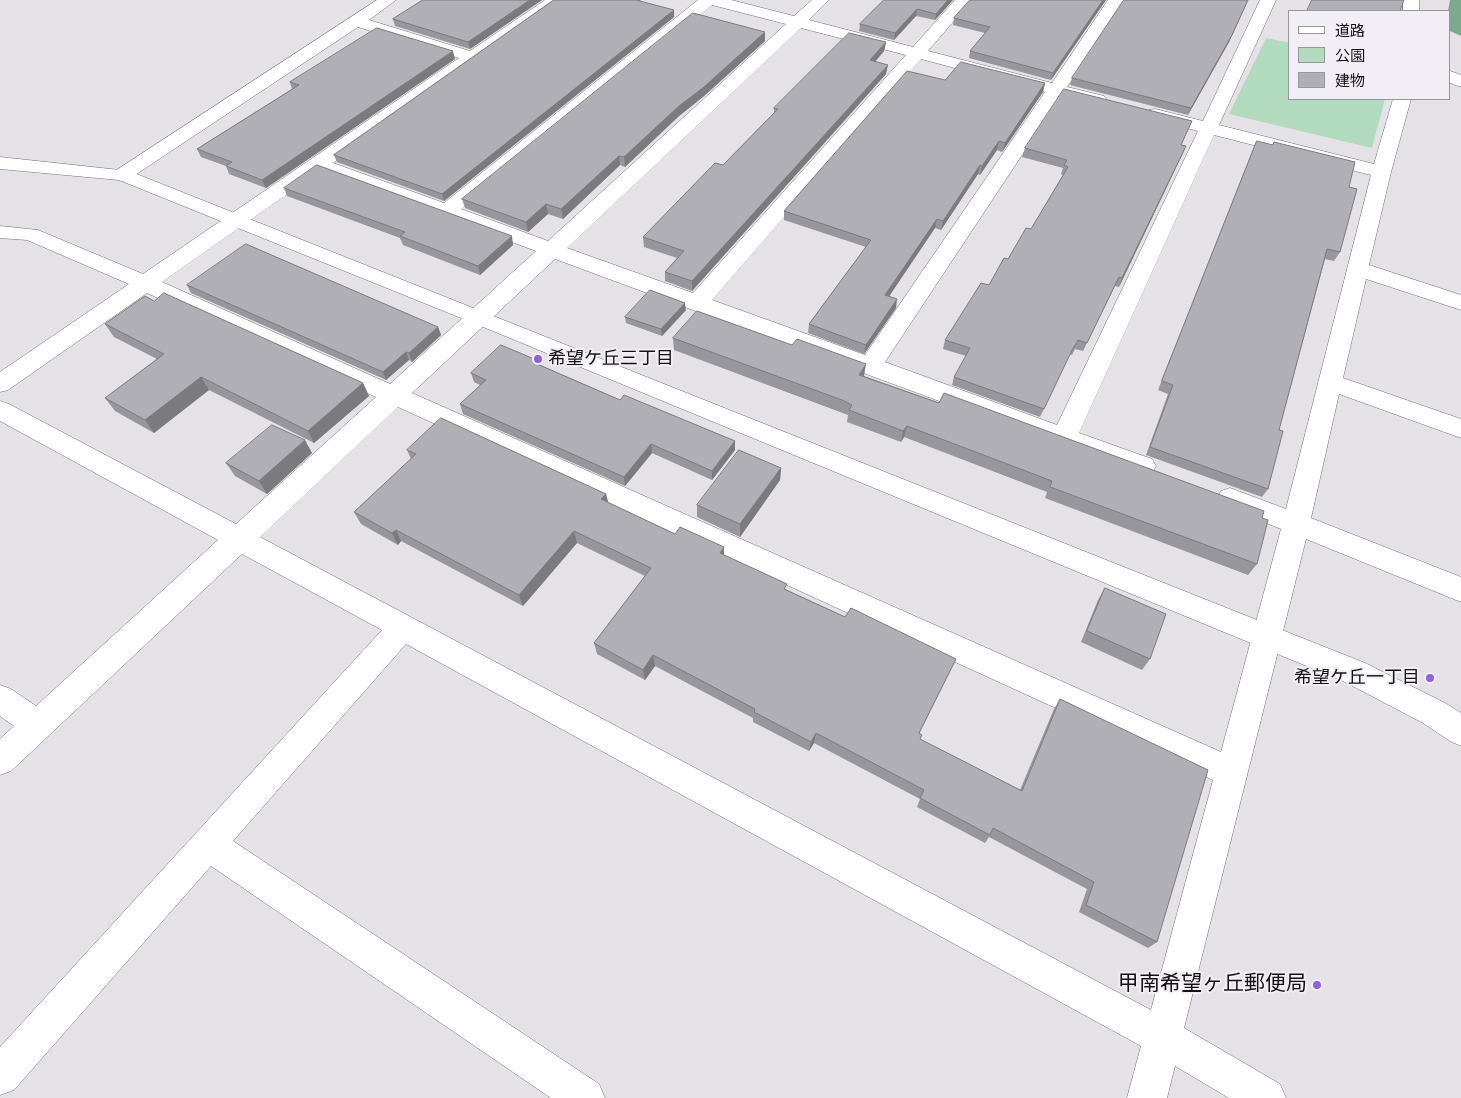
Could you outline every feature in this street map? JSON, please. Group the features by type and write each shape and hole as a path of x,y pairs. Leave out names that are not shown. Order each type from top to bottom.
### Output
{"street":[{"path":"122,175 388,0"},
{"path":"0,384 555,0"},
{"path":"446,211 708,0"},
{"path":"713,0 1113,103"},
{"path":"0,760 821,0"},
{"path":"697,303 964,0"},
{"path":"870,366 1055,88 1116,0"},
{"path":"1064,437 1268,0"},
{"path":"356,21 472,57"},
{"path":"1147,1098 1296,523 1381,172 1402,100"},
{"path":"1142,111 1381,172"},
{"path":"0,163 122,175 1354,672 1434,713 1461,731"},
{"path":"318,164 1166,475"},
{"path":"0,232 31,234 145,284 1230,772"},
{"path":"1358,269 1461,303"},
{"path":"1330,382 1461,429"},
{"path":"0,410 1163,1037 1266,1098"},
{"path":"1212,492 1296,523 1461,590"},
{"path":"0,1076 402,628"},
{"path":"0,699 38,725"},
{"path":"208,844 585,1098"}],"green space":[{"path":"1450,0 1461,0 1461,36 1451,31 1451,10 1448,10"},
{"path":"1266,38 1288,43 1288,100 1385,100 1372,148 1229,114"}],"building":[{"path":"423,0 530,0 468,42 393,19"},
{"path":"554,0 636,0 674,10 442,194 334,155"},
{"path":"884,0 948,0 936,14 917,9 895,33 860,24"},
{"path":"970,0 1103,0 1053,73 970,51 990,27 954,18"},
{"path":"1124,0 1248,0 1232,35 1191,108 1072,78"},
{"path":"1312,0 1404,0 1400,10 1307,10"},
{"path":"693,13 765,32 704,87 679,106 624,157 619,156 561,209 546,204 526,222 462,199"},
{"path":"377,28 453,51 262,180 226,166 232,162 197,149 299,85 290,82"},
{"path":"849,33 886,42 870,60 888,65 692,281 665,272 684,251 643,237 715,163 723,165 778,109 774,108"},
{"path":"961,62 1045,83 1005,143 999,141 982,166 980,165 943,221 937,219 885,295 897,299 866,345 809,324 871,240 784,211 907,71 945,80"},
{"path":"1064,89 1192,121 1181,145 1186,146 1122,278 1119,277 1087,343 1078,340 1074,346 1044,409 954,377 970,348 945,340 981,283 989,285 1004,258 1008,259 1026,228 1031,229 1068,167 1064,165 1067,160 1025,148"},
{"path":"1257,141 1273,145 1274,142 1355,162 1349,187 1357,189 1340,252 1327,249 1279,430 1283,431 1268,489 1150,447 1173,385 1162,381"},
{"path":"317,165 512,236 478,266 400,236 405,232 284,188"},
{"path":"246,244 438,327 409,353 406,352 383,372 187,285"},
{"path":"650,290 685,303 661,329 625,317"},
{"path":"164,293 363,383 308,431 201,377 145,420 105,398 164,354 105,324 145,296 154,301"},
{"path":"697,311 792,345 797,339 866,364 859,375 939,403 944,393 1264,511 1262,518 1268,520 1257,564 1050,487 1052,481 907,426 903,431 849,410 852,405 842,400 673,338"},
{"path":"501,345 539,361 537,364 620,400 624,395 735,441 712,471 651,444 624,477 460,404 486,380 471,373"},
{"path":"441,418 606,494 601,499 675,534 680,527 724,547 720,553 787,584 784,589 845,617 851,608 956,659 919,733 922,735 920,739 1022,791 1060,699 1208,770 1157,942 1086,905 1094,882 993,828 990,835 920,798 924,790 816,733 811,742 754,712 755,709 653,655 643,670 594,643 651,568 574,531 519,595 396,530 392,533 354,512 416,454 407,450"},
{"path":"272,425 305,440 259,481 226,463"},
{"path":"739,450 781,468 740,524 697,505"},
{"path":"1105,588 1166,614 1150,659 1087,631"}],"place":[{"name":"希望ケ丘三丁目","path":"538,359"},
{"name":"希望ケ丘一丁目","path":"1430,678"},
{"name":"甲南希望ヶ丘郵便局","path":"1317,985"}]}
